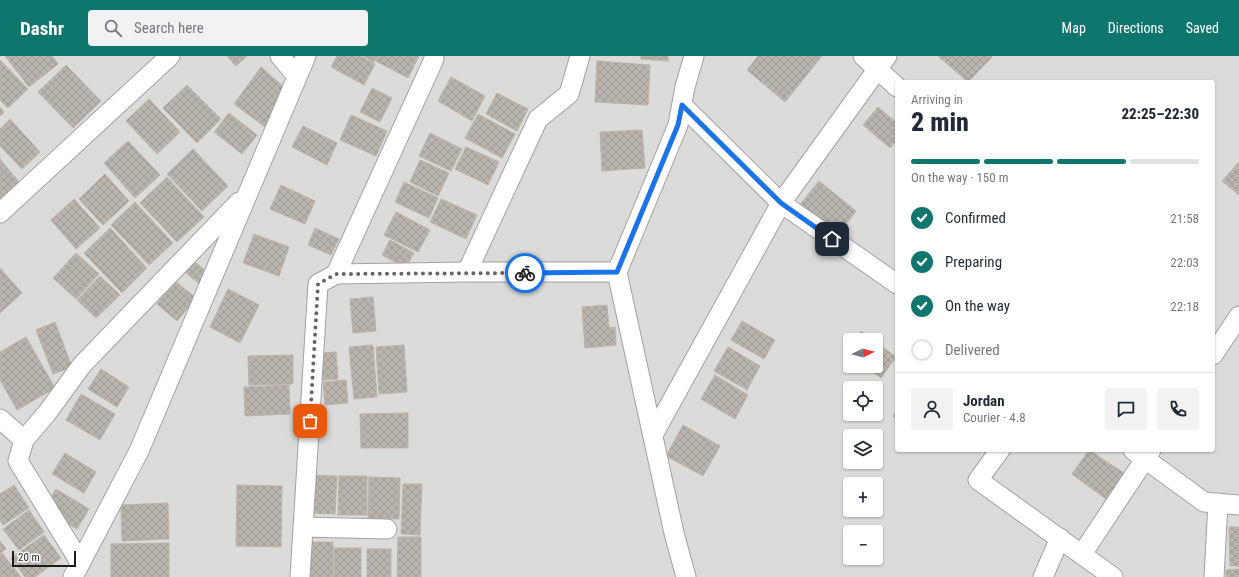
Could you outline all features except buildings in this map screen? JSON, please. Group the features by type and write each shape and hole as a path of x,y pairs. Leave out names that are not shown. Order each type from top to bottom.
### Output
{"street":[{"path":"0,213 170,56"},
{"path":"280,56 297,76"},
{"path":"76,569 139,451 306,56"},
{"path":"467,272 538,119 570,94 580,56"},
{"path":"686,577 674,533 617,272 678,125 685,87 694,56"},
{"path":"863,56 882,62 895,83"},
{"path":"336,274 434,59"},
{"path":"652,434 781,203 882,62"},
{"path":"682,105 781,203 895,283"},
{"path":"76,569 18,461 24,440 82,365 247,194"},
{"path":"300,577 318,284 336,274 617,272"},
{"path":"1215,352 1239,316"},
{"path":"0,419 24,440"},
{"path":"999,452 978,480 1113,577"},
{"path":"1082,554 1143,453 1204,502 1239,505"},
{"path":"1214,577 1218,503"},
{"path":"303,527 387,529"},
{"path":"1042,577 1060,538"}],"shaded area":[{"path":"0,56 1239,56 1239,577 0,577"}],"way so far":[{"path":"310,421 318,284 336,274 467,272 525,273"}],"route":[{"path":"525,273 617,272 678,125 682,105 781,203 832,239"}]}
